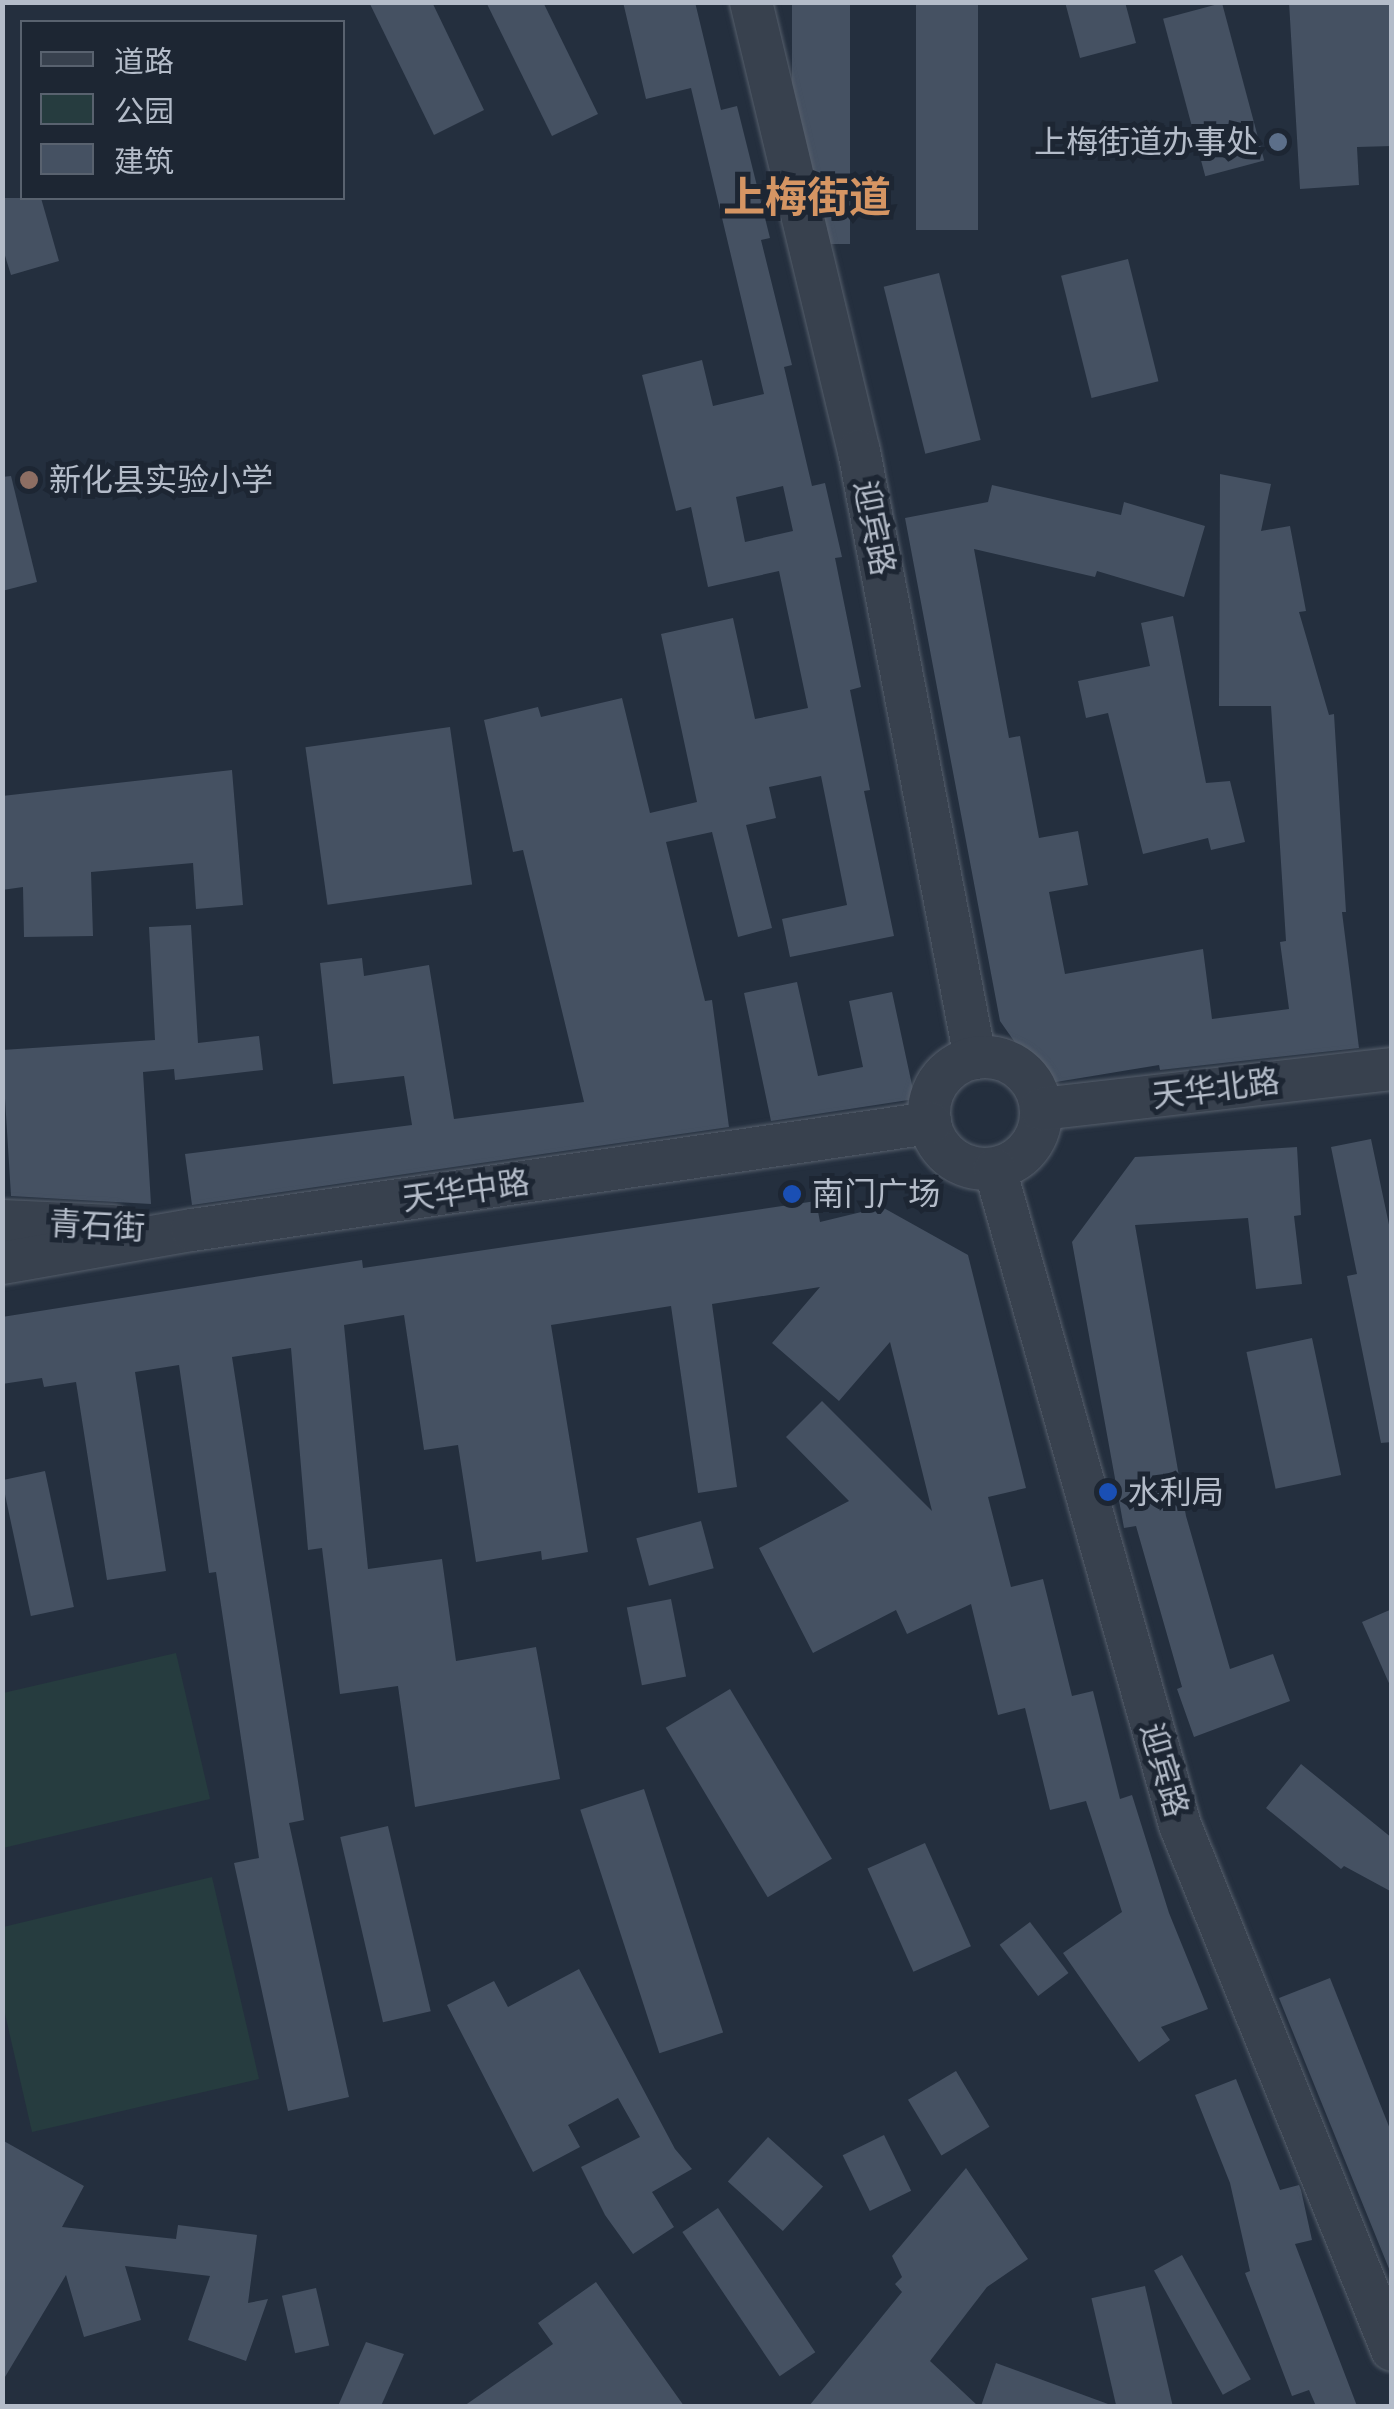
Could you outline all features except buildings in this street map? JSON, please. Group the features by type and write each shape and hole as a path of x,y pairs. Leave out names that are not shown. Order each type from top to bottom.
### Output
{"street":[{"name":"迎宾路","path":"751,2 860,451 975,1058"},
{"path":"975,1058 1002,1060 1018,1068 1031,1081 1040,1109 1037,1135 1027,1151 995,1169 958,1163 944,1152 930,1123 930,1099 938,1082 950,1069 975,1058"},
{"name":"天华北路","path":"1040,1109 1392,1069"},
{"name":"天华中路","path":"2,1263 192,1230 930,1123"},
{"name":"迎宾路","path":"995,1169 1180,1825 1392,2350"},
{"name":"青石街","path":"2,1221 192,1230"}],"green space":[{"path":"176,1653 210,1799 3,1848 3,1693"},
{"path":"212,1877 259,2079 32,2132 3,2005 3,1927"}],"place":[{"name":"上梅街道办事处","path":"1278,142"},
{"name":"新化县实验小学","path":"29,480"},
{"name":"南门广场","path":"792,1194"},
{"name":"水利局","path":"1108,1492"}],"district":[{"name":"上梅街道","path":"807,197"}]}
